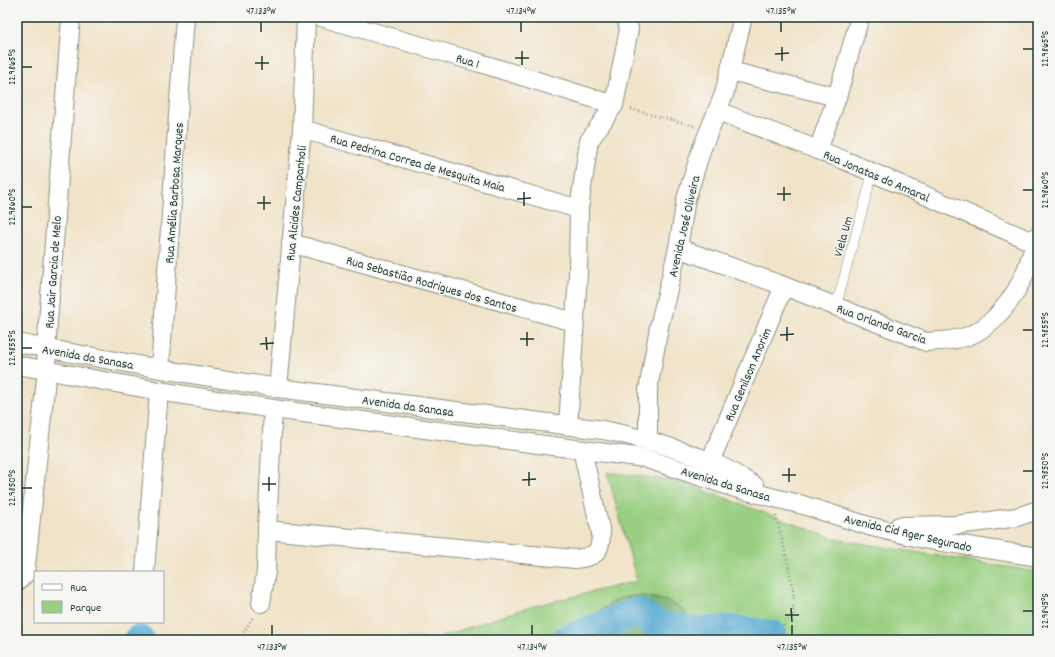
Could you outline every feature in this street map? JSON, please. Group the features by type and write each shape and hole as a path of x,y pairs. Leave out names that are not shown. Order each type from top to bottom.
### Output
{"street":[{"name":"Rua Jair Garcia de Melo","path":"21,578 47,370 46,349 71,17"},
{"name":"Rua Amélia Barbosa Marques","path":"160,369 185,17"},
{"name":"Rua Alcides Campanholi","path":"278,388 302,129 306,17"},
{"name":"Rua 1","path":"321,17 480,63 614,105"},
{"path":"568,426 578,274 579,209 589,141 614,105 629,29 626,17"},
{"name":"Avenida José Oliveira","path":"648,440 648,390 659,327 678,248 686,199 702,148 724,94 743,17"},
{"path":"818,150 837,97 860,17"},
{"path":"730,71 837,97"},
{"name":"Rua Jonatas do Amaral","path":"718,111 873,172 1036,239"},
{"name":"Rua Pedrina Correa de Mesquita Maia","path":"302,129 579,209"},
{"name":"Rua Orlando Garcia","path":"678,248 784,286 926,342 948,341 969,336 989,324 1008,303 1024,274 1036,239"},
{"name":"Rua Sebastião Rodrigues dos Santos","path":"291,243 574,322"},
{"name":"Rua Genilson Anorim","path":"710,462 784,286"},
{"name":"Avenida da Sanasa","path":"17,343 160,369 278,388 603,430 648,440 710,462 780,499"},
{"name":"Avenida da Sanasa","path":"17,366 47,370 159,391 274,409 644,458 735,488 780,499"},
{"path":"145,571 159,391"},
{"path":"261,603 266,572 274,409"},
{"path":"267,530 576,560 590,557 598,551 601,544 601,534 582,450"},
{"name":"Avenida Cid Rger Segurado","path":"780,499 872,527 924,539 1038,558"},
{"path":"872,527 954,525 1017,517 1038,510"},
{"path":"986,550 984,538 985,530 990,521"}],"lane":[{"name":"Viela Um","path":"836,306 873,172"}],"path":[{"path":"644,113 684,123"},
{"path":"780,499 775,511 788,559 794,596 793,617 784,623 782,640"},
{"path":"242,635 242,640"}],"green space":[{"path":"607,472 679,481 835,539 1038,572 1038,640 301,640 434,639 530,607 637,581"},
{"path":"640,595 664,600 678,606 684,611 694,625 692,631 707,635 709,640 573,640 594,614 620,598"}],"waterway":[{"path":"567,640 636,612 661,626 695,632 729,630 772,635"}]}
